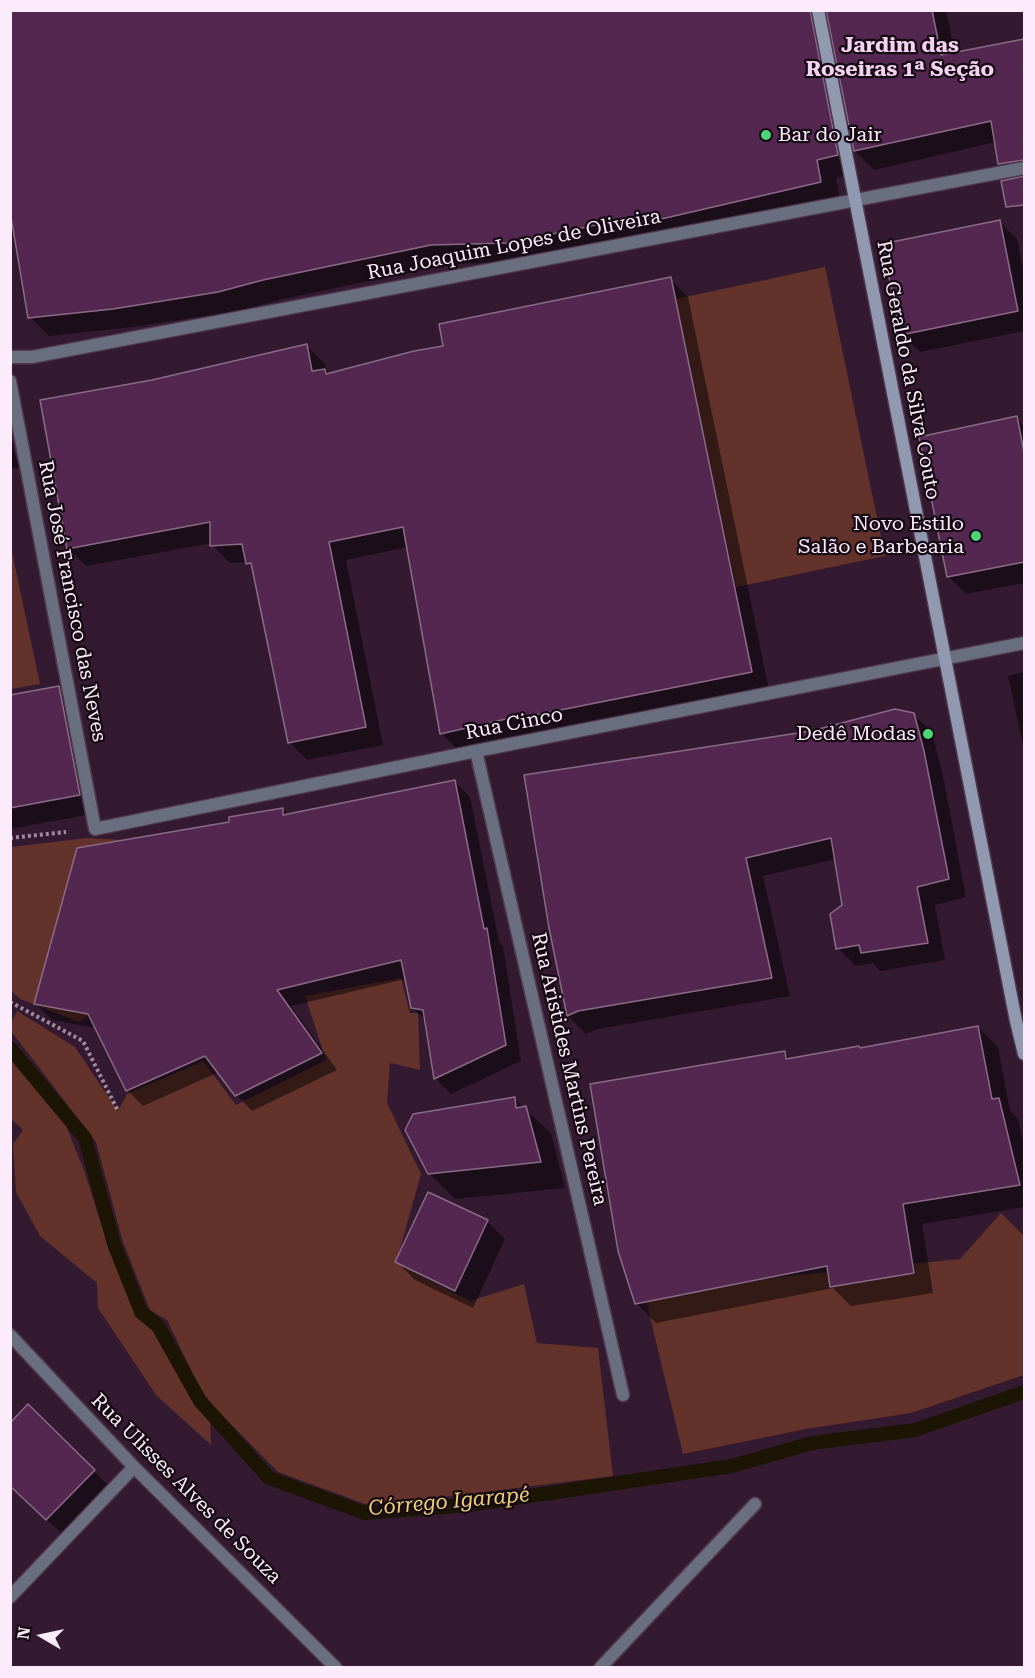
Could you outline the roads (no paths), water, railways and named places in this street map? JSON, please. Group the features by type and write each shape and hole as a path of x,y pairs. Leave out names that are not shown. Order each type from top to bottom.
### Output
{"street":[{"name":"Rua Geraldo da Silva Couto","path":"818,10 1013,1010 1024,1054"},
{"name":"Rua Joaquim Lopes de Oliveira","path":"10,357 32,357 1024,168"},
{"name":"Rua José Francisco das Neves","path":"10,381 95,829"},
{"name":"Rua Cinco","path":"95,829 1024,643"},
{"name":"Rua Aristides Martins Pereira","path":"476,751 623,1395"},
{"name":"Rua Ulisses Alves de Souza","path":"10,1335 134,1467 336,1668"},
{"path":"10,1597 134,1467"},
{"path":"600,1668 755,1504"}],"waterway":[{"name":"Córrego Igarapé","path":"10,1048 85,1138 114,1244 141,1312 158,1326 200,1401 269,1478 365,1513 469,1505 732,1466 812,1443 915,1430 1024,1392"}],"place":[{"name":"Bar do Jair","path":"766,135"},
{"name":"Novo Estilo Salão e Barbearia","path":"976,536"},
{"name":"Dedê Modas","path":"928,734"}],"district":[{"name":"Jardim das Roseiras 1ª Seção","path":"900,58"}]}
